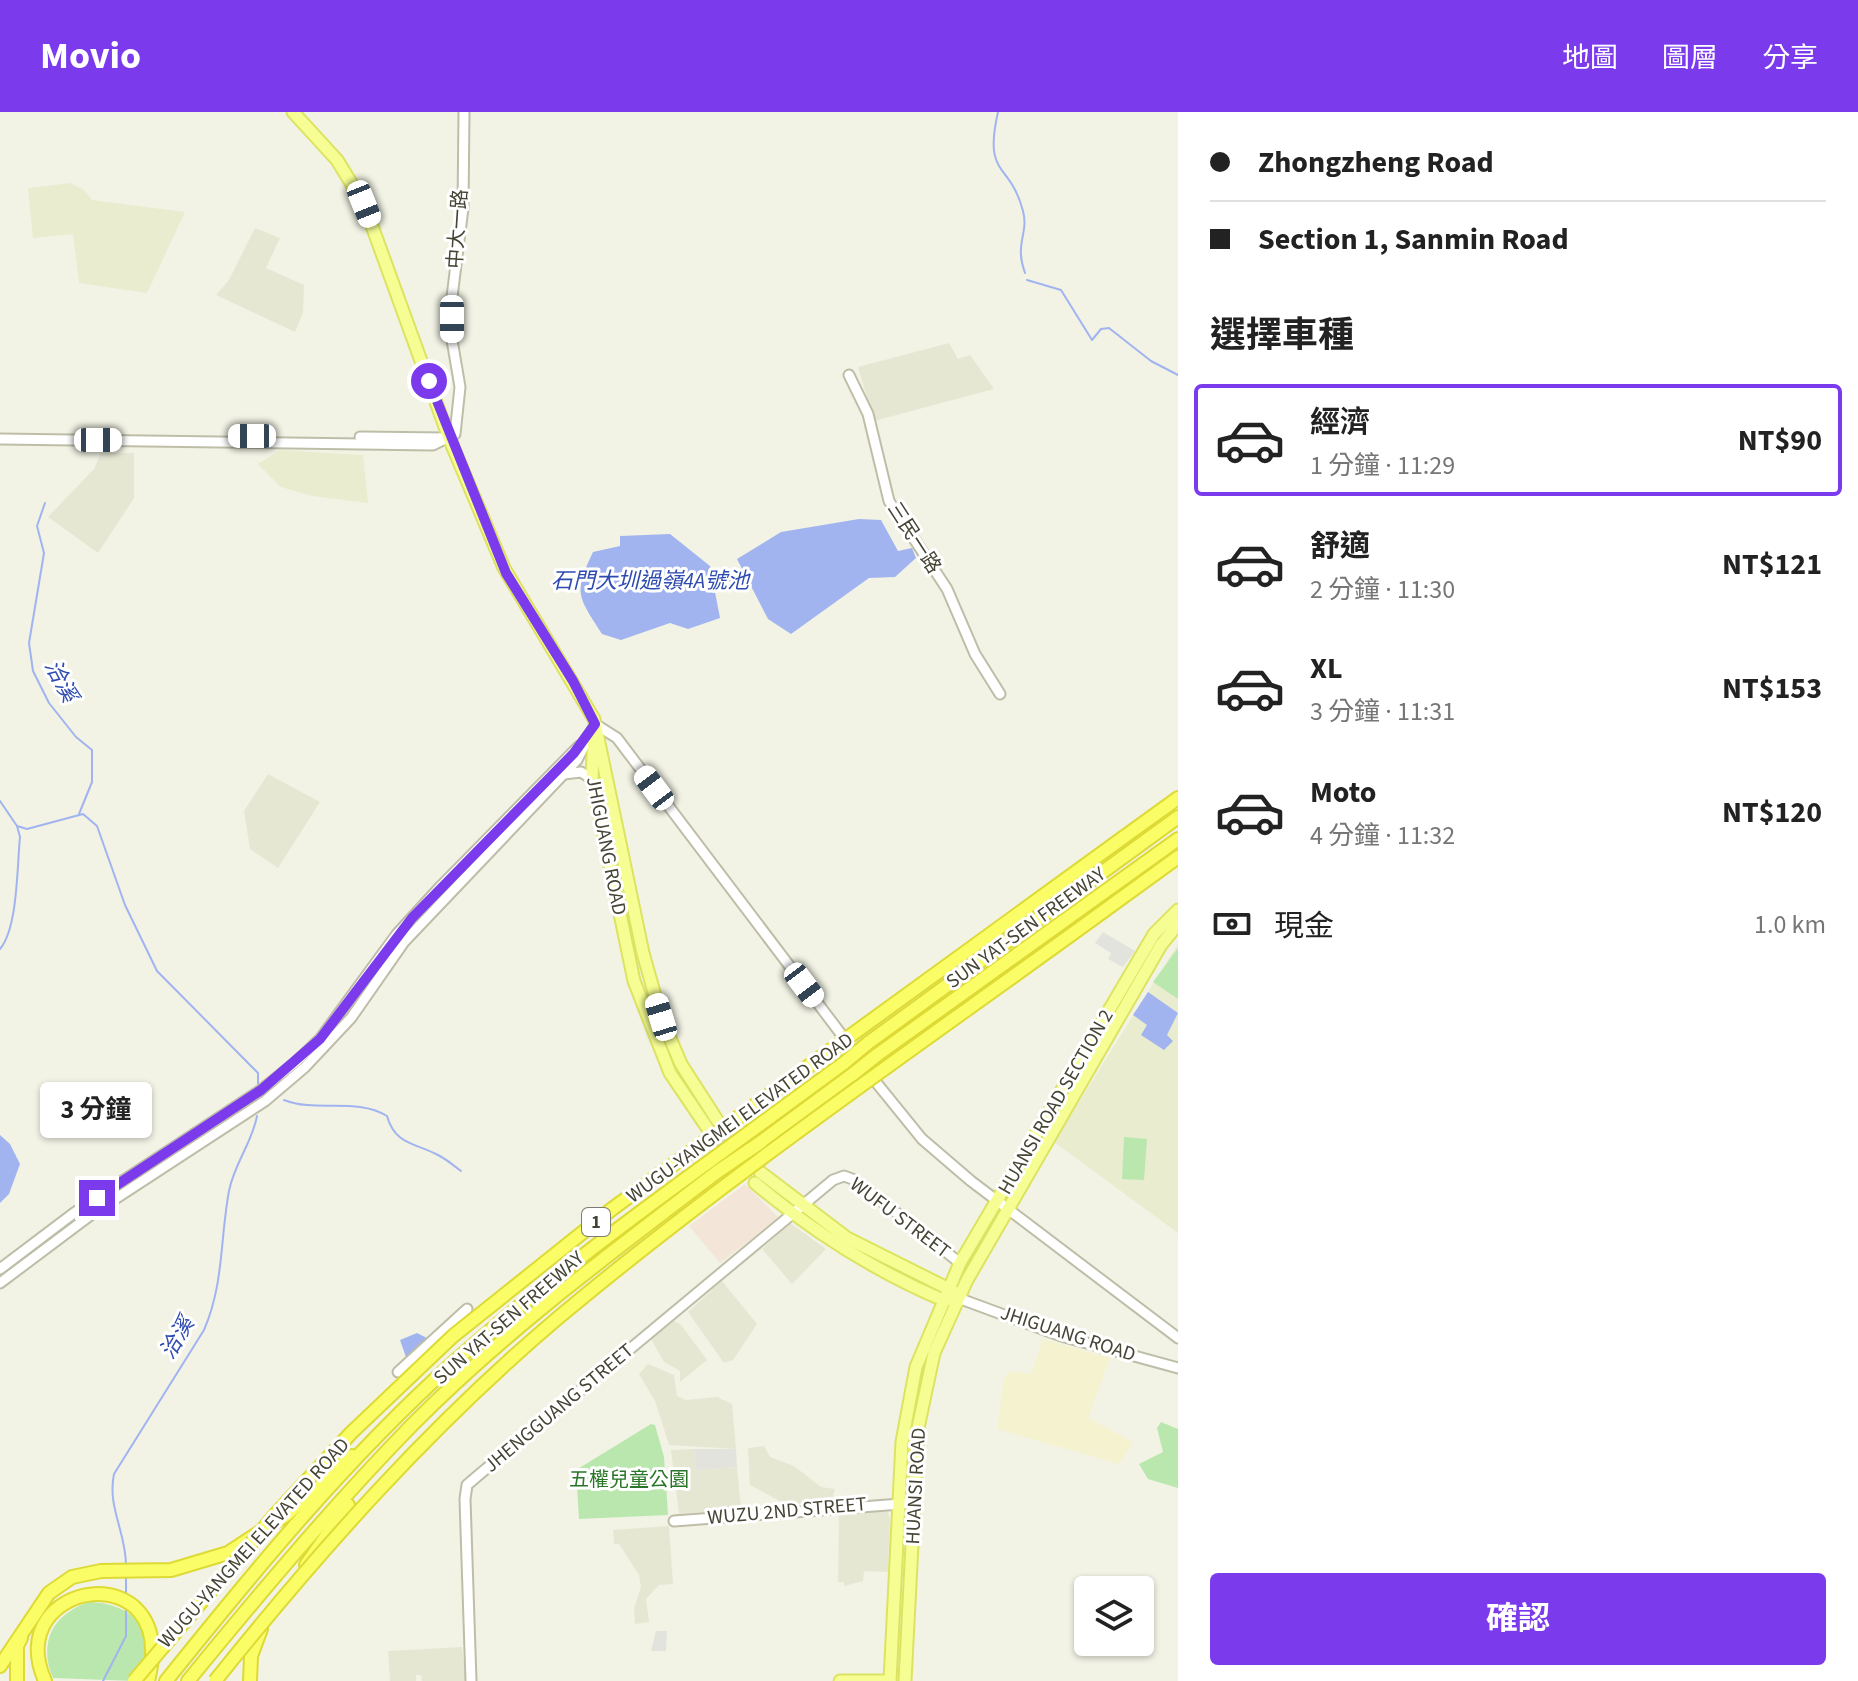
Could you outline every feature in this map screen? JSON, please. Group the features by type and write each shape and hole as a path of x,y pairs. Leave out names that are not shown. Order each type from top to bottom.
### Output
{"highway":[{"name":"WUGU-YANGMEI ELEVATED ROAD","path":"134,1681 276,1514 351,1433 453,1336 612,1209 1178,798"},
{"name":"SUN YAT-SEN FREEWAY","path":"188,1681 268,1583 413,1424 583,1274 714,1166 751,1131 1178,817"},
{"name":"SUN YAT-SEN FREEWAY","path":"166,1681 263,1560 420,1395 573,1261 714,1166 761,1142 1178,839"},
{"path":"216,1681 397,1470 558,1318 769,1155 1178,857"},
{"path":"0,1666 49,1593 72,1577 101,1571 171,1570 228,1553 286,1515 420,1395"},
{"path":"216,1681 267,1620 344,1511 413,1424"},
{"path":"45,1681 38,1667 36,1647 41,1628 51,1612 66,1599 94,1593 122,1599 138,1610 148,1626 154,1644 148,1681"},
{"path":"17,1681 17,1646 33,1613"},
{"path":"250,1681 247,1672 253,1646 267,1620"}],"main road":[{"path":"293,112 337,160 364,204 449,438 506,573 573,681 595,724"},
{"name":"JHIGUANG ROAD","path":"595,724 656,1004 681,1064 713,1126 670,1073 634,981 592,779 595,724"},
{"name":"HUANSI ROAD SECTION 2","path":"943,1300 960,1263 1154,934 1178,910"},
{"name":"HUANSI ROAD SECTION 2","path":"958,1298 1161,945 1178,924"},
{"path":"758,1177 796,1210 885,1274 943,1300"},
{"path":"796,1210 879,1256 949,1286 958,1298"},
{"name":"JHIGUANG ROAD","path":"943,1300 958,1298"},
{"name":"HUANSI ROAD","path":"905,1681 923,1396 934,1353 958,1298"},
{"name":"HUANSI ROAD","path":"890,1681 902,1442 909,1391 943,1300"},
{"path":"840,1681 890,1681"}],"street":[{"name":"中大一路","path":"449,438 455,434 460,387 452,340 452,297 463,208 464,112"},
{"name":"三民一路","path":"849,375 868,414 889,501 947,589 975,654 1000,694"},
{"path":"0,436 449,438"},
{"path":"0,436 433,445 449,438"},
{"path":"0,1283 92,1214 265,1101 329,1045 404,942 577,760 595,724"},
{"path":"595,724 617,738 841,1034"},
{"path":"0,1269 74,1213 261,1090 320,1039 397,934 574,753 595,724"},
{"path":"564,774 581,772 592,779"},
{"path":"875,1081 922,1139 1008,1210 1178,1338"},
{"path":"261,1090 265,1101"},
{"name":"WUFU STREET","path":"796,1210 833,1180 844,1176 855,1180 960,1263"},
{"name":"JHENGGUANG STREET","path":"471,1681 467,1485 796,1210"},
{"name":"JHIGUANG ROAD","path":"958,1298 1061,1336 1178,1368"},
{"path":"398,1372 467,1309"},
{"name":"WUZU 2ND STREET","path":"674,1521 914,1503"}],"shaded area":[{"path":"71,183 84,190 92,200 185,212 147,293 79,283 73,234 33,238 28,188"},
{"path":"255,228 280,238 266,268 304,285 303,313 295,332 216,295 229,280"},
{"path":"949,343 958,359 970,355 994,389 874,421 858,367"},
{"path":"280,450 363,455 368,503 312,496 281,487 258,464"},
{"path":"101,453 134,453 134,498 98,553 48,517 94,469"},
{"path":"268,774 320,802 278,868 250,849 244,811"},
{"path":"1103,932 1135,951 1123,967 1108,959 1111,953 1095,943"},
{"path":"1178,944 1178,1233 1054,1142"},
{"path":"745,1184 779,1218 720,1263 689,1226"},
{"path":"790,1223 826,1249 792,1284 762,1249"},
{"path":"722,1281 757,1324 733,1360 724,1363 688,1312"},
{"path":"674,1321 681,1325 707,1360 680,1382 680,1371 664,1362 651,1339"},
{"path":"1043,1339 1110,1358 1088,1418 1133,1442 1119,1464 997,1429 1004,1379 1010,1371 1031,1374"},
{"path":"648,1364 674,1375 677,1396 686,1400 717,1397 732,1404 736,1449 669,1445 655,1401 639,1374"},
{"path":"764,1446 770,1457 794,1466 821,1487 835,1489 832,1500 787,1505 750,1485 748,1448"},
{"path":"694,1449 696,1470 737,1467 741,1509 679,1514 671,1450"},
{"path":"694,1449 736,1449 737,1467 696,1470"},
{"path":"888,1512 890,1520 888,1572 864,1571 863,1581 844,1586 844,1582 838,1582 839,1516 841,1513"},
{"path":"669,1526 673,1584 659,1585 646,1599 649,1622 635,1624 634,1608 641,1587 639,1575 619,1544 614,1544 613,1530"},
{"path":"656,1631 667,1631 666,1651 651,1651"},
{"path":"462,1647 466,1681 422,1681 421,1675 416,1675 416,1681 390,1681 388,1651"}],"green space":[{"path":"1178,948 1178,999 1153,982"},
{"path":"1124,1137 1147,1139 1144,1180 1122,1179"},
{"path":"1161,1422 1178,1429 1178,1488 1148,1479 1139,1464 1163,1452 1157,1428"},
{"name":"五權兒童公園","path":"651,1424 655,1425 664,1457 668,1515 579,1519 576,1470"},
{"path":"89,1602 120,1608 138,1620 144,1629 148,1650 136,1681 53,1678 47,1653 52,1631 66,1614"}],"water":[{"name":"石門大圳過嶺4A號池","path":"859,519 881,520 898,551 912,548 916,558 895,577 869,578 791,634 768,619 737,559 781,532"},
{"name":"石門大圳過嶺4A號池","path":"670,534 710,566 720,618 688,629 670,623 621,640 602,634 581,594 583,577 593,552 620,546 620,536"},
{"path":"1148,992 1178,1013 1167,1035 1173,1041 1164,1050 1141,1035 1147,1025 1133,1015"},
{"path":"0,1135 10,1144 20,1164 9,1194 0,1203"},
{"path":"417,1333 429,1339 407,1360 400,1340"}],"waterway":[{"path":"998,112 994,148 1000,168 1018,195 1023,211 1021,254 1025,273"},
{"path":"1027,280 1061,290 1092,340 1101,329 1109,328 1151,361 1178,375"},
{"name":"洽溪","path":"45,503 37,526 44,553 29,643 33,671 49,703 76,737 92,750 92,782 79,814"},
{"path":"713,584 747,578"},
{"name":"洽溪","path":"0,801 17,826 27,829 83,814 97,826 125,905 157,971 258,1073 258,1086"},
{"name":"洽溪","path":"0,949 13,912 20,837 17,826"},
{"path":"284,1100 297,1104 375,1110 387,1116 401,1138 441,1157 461,1171"},
{"name":"洽溪","path":"126,1565 113,1498 114,1474 204,1330 215,1296 231,1181 257,1116"},
{"name":"洽溪","path":"126,1578 126,1595"},
{"name":"洽溪","path":"103,1681 126,1636 126,1608"}],"tunnel":[{"path":"719,1123 760,1171"},
{"path":"708,1129 755,1183"}],"route":[{"path":"97,1198 261,1090 296,1062 338,1017 397,934 574,753 595,724 573,681 506,573 449,438 429,381"}]}
